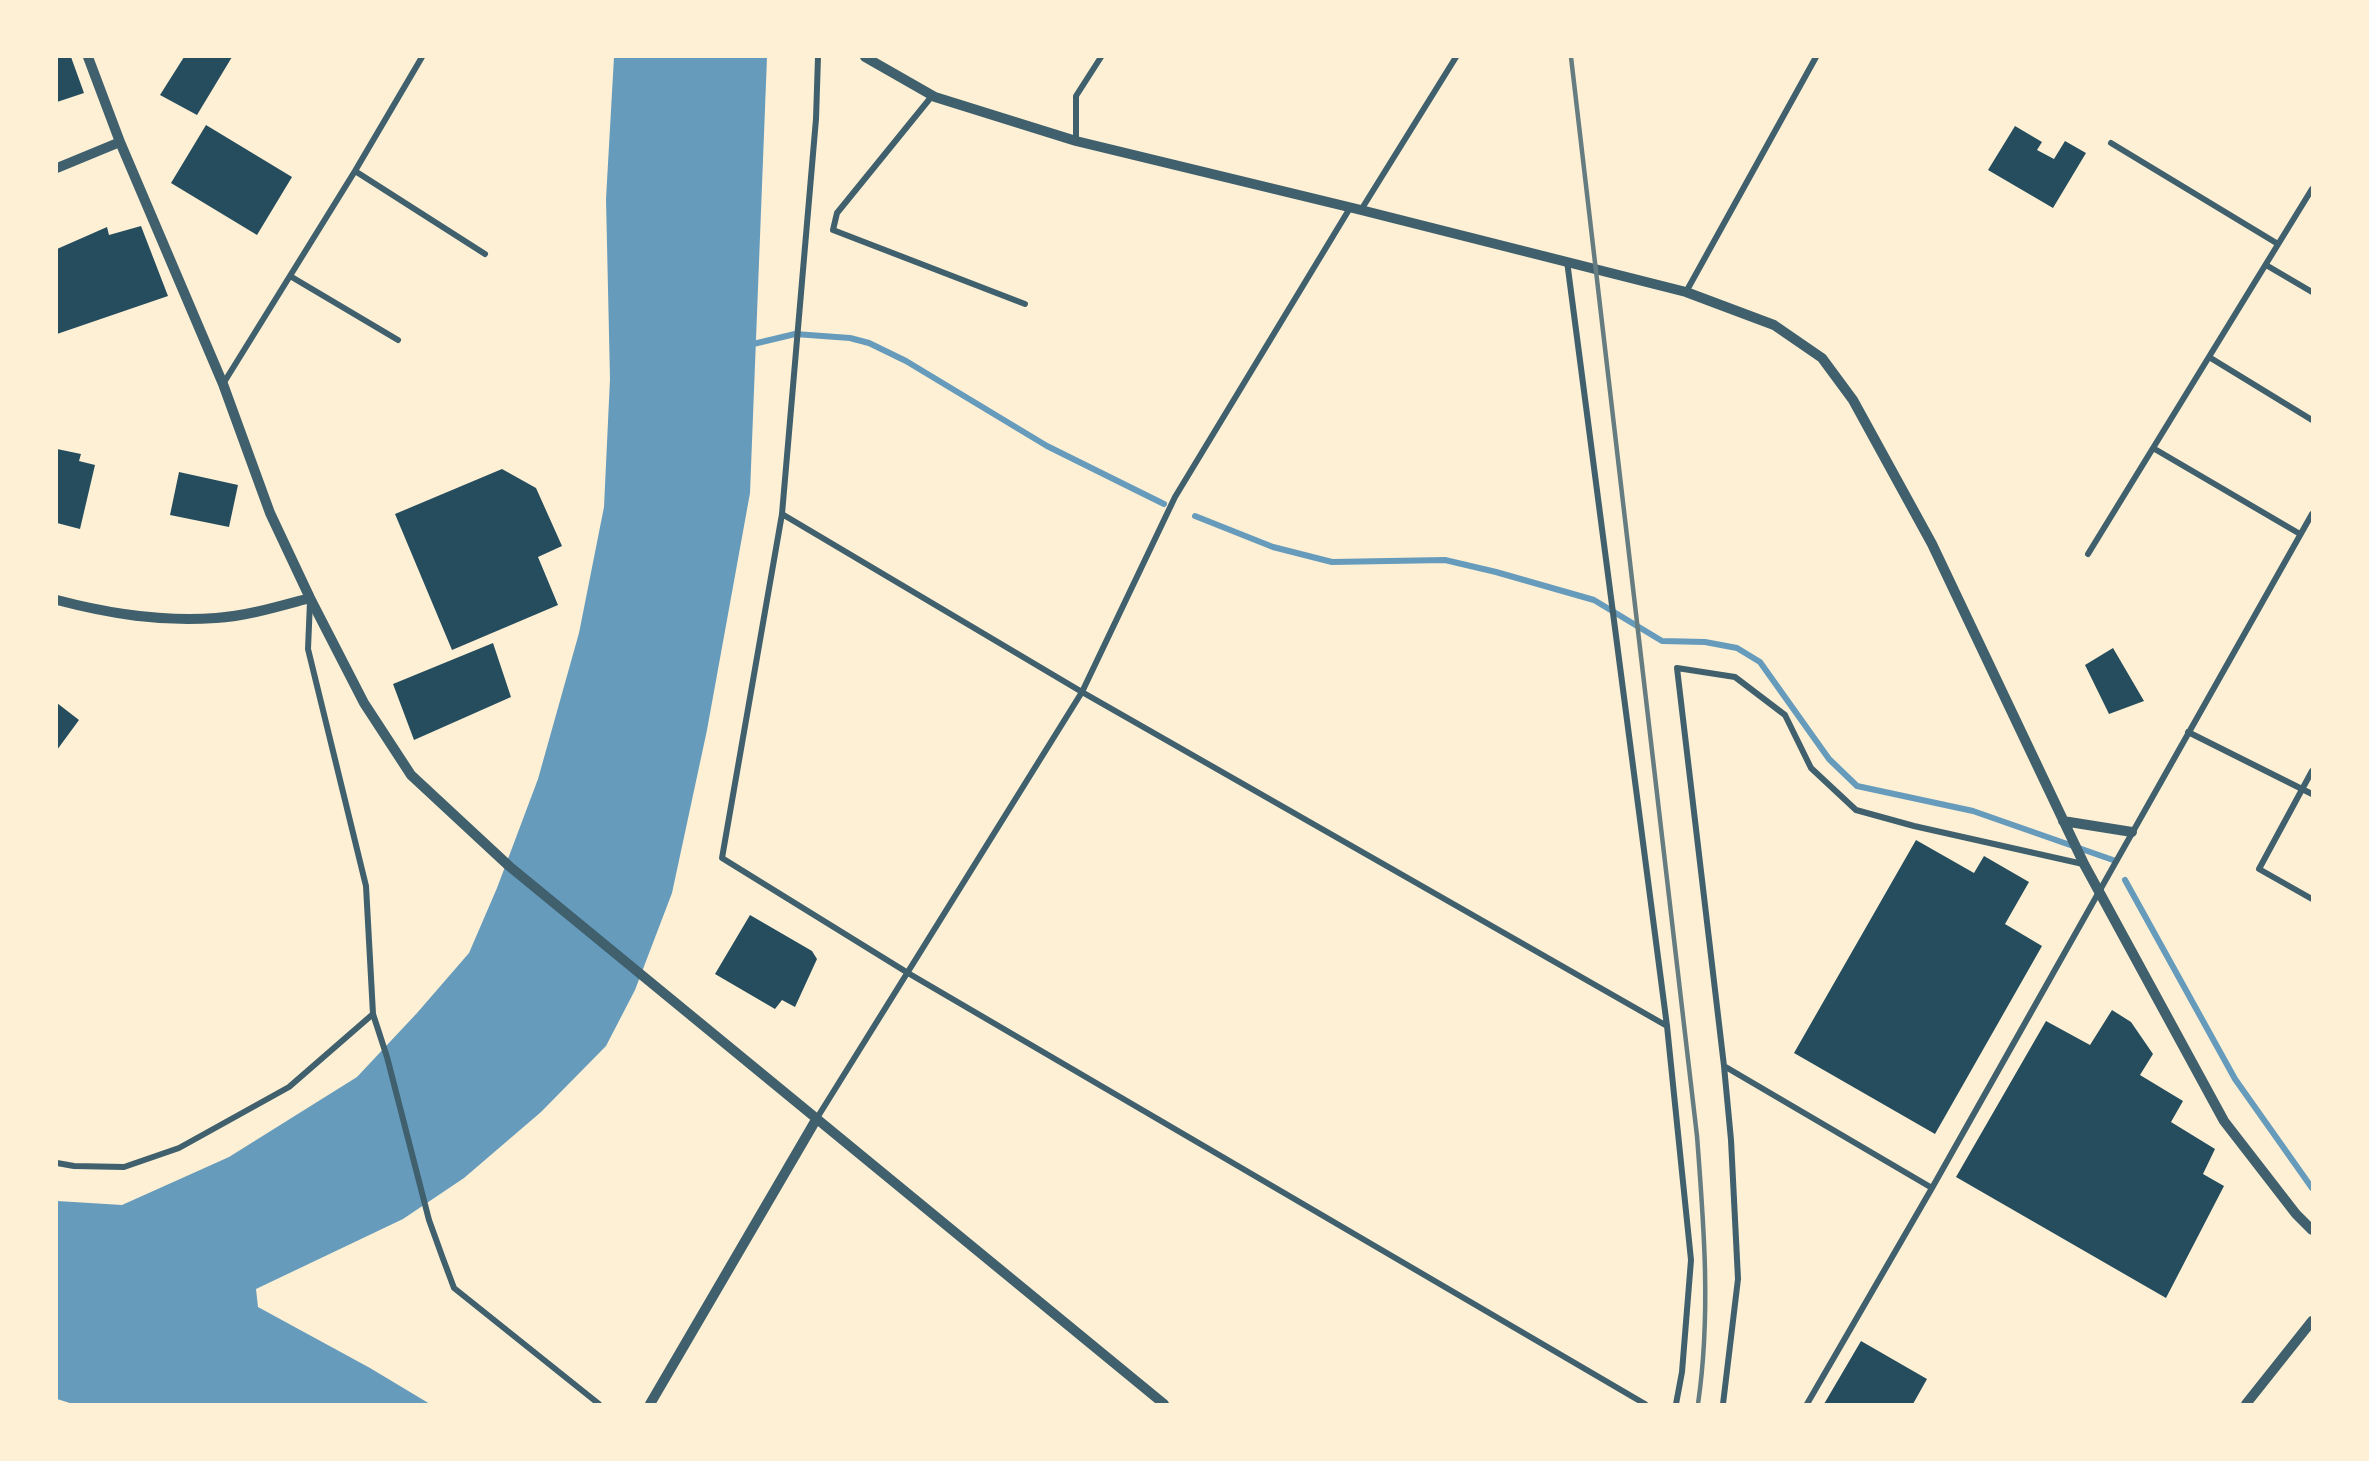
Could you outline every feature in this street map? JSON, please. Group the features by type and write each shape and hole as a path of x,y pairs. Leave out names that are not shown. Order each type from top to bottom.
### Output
{"street":[{"path":"88,57 120,142 223,384 270,513 310,598 364,703 411,776 509,866 1164,1404"},
{"path":"223,384 356,171 422,57"},
{"path":"818,57 816,119 782,514 722,858 908,974 1645,1404"},
{"path":"865,57 932,96 1076,141 1686,292 1774,325 1822,358 1853,400 1932,544 2084,864 2224,1121 2296,1214 2312,1230"},
{"path":"1076,141 1076,96 1101,57"},
{"path":"650,1404 817,1118 1082,692 1175,497 1355,209 1456,57"},
{"path":"1686,292 1816,57"},
{"path":"932,96 837,213 833,230 1025,304"},
{"path":"57,168 120,142"},
{"path":"2111,143 2278,244"},
{"path":"356,171 485,254"},
{"path":"2088,554 2312,189"},
{"path":"1567,261 1666,1026 1691,1260 1682,1372 1677,1404"},
{"path":"2266,265 2312,292"},
{"path":"290,276 398,340"},
{"path":"2209,357 2312,420"},
{"path":"2153,448 2301,534"},
{"path":"782,514 1082,692 1666,1026"},
{"path":"1807,1404 1932,1188 2312,514"},
{"path":"57,600 101,612 162,620 218,618 310,598"},
{"path":"310,598 308,649 366,886 373,1014 387,1057 429,1220 454,1288 599,1404"},
{"path":"1723,1404 1738,1279 1731,1140 1677,668 1734,677 1785,715 1811,768 1856,810 1914,826 2084,864"},
{"path":"2188,732 2312,794"},
{"path":"2312,771 2259,869 2312,898"},
{"path":"2066,826 2132,832"},
{"path":"57,1163 74,1166 124,1167 179,1148 289,1087 373,1014"},
{"path":"1724,1066 1932,1188"},
{"path":"2246,1404 2312,1321"}],"water":[{"path":"614,57 767,57 750,493 707,730 672,893 635,990 606,1046 541,1112 464,1178 403,1219 256,1289 258,1307 370,1368 430,1404 73,1404 57,1399 57,1201 122,1205 229,1157 357,1077 469,953 497,888 538,779 579,633 604,507 610,379 606,199"}],"building":[{"path":"57,57 71,57 84,93 57,102"},
{"path":"184,57 232,57 197,115 160,95"},
{"path":"206,125 292,177 257,235 171,183"},
{"path":"2015,126 2042,142 2037,150 2054,159 2065,141 2086,153 2053,208 1988,170"},
{"path":"141,226 168,296 57,334 57,249 107,227 109,235"},
{"path":"57,449 81,454 79,461 95,465 80,529 57,523"},
{"path":"502,469 536,488 562,546 538,557 558,605 452,650 395,514"},
{"path":"179,472 238,485 229,527 170,515"},
{"path":"493,643 511,697 414,740 393,684"},
{"path":"2113,648 2144,701 2109,714 2085,665"},
{"path":"57,703 79,720 57,750"},
{"path":"1916,840 1974,873 1984,856 2029,882 2005,924 2042,946 1935,1134 1794,1053"},
{"path":"750,915 812,951 817,959 795,1007 782,1000 775,1009 715,974"},
{"path":"2112,1010 2131,1022 2153,1054 2140,1075 2183,1101 2171,1122 2215,1149 2203,1174 2224,1186 2166,1298 1956,1177 2046,1021 2090,1045"},
{"path":"1861,1341 1927,1379 1913,1404 1824,1404"}],"waterway":[{"path":"749,345 795,334 850,338 869,343 906,361 1047,446 1164,504"},
{"path":"1195,516 1273,547 1332,562 1445,560 1496,572 1594,600 1662,641 1705,642 1737,648 1760,662 1829,759 1857,786 1973,811 2113,860"},
{"path":"2125,880 2235,1079 2312,1188"}],"railway":[{"path":"1571,57 1697,1136 1705,1270 1704,1337 1698,1404"}]}
